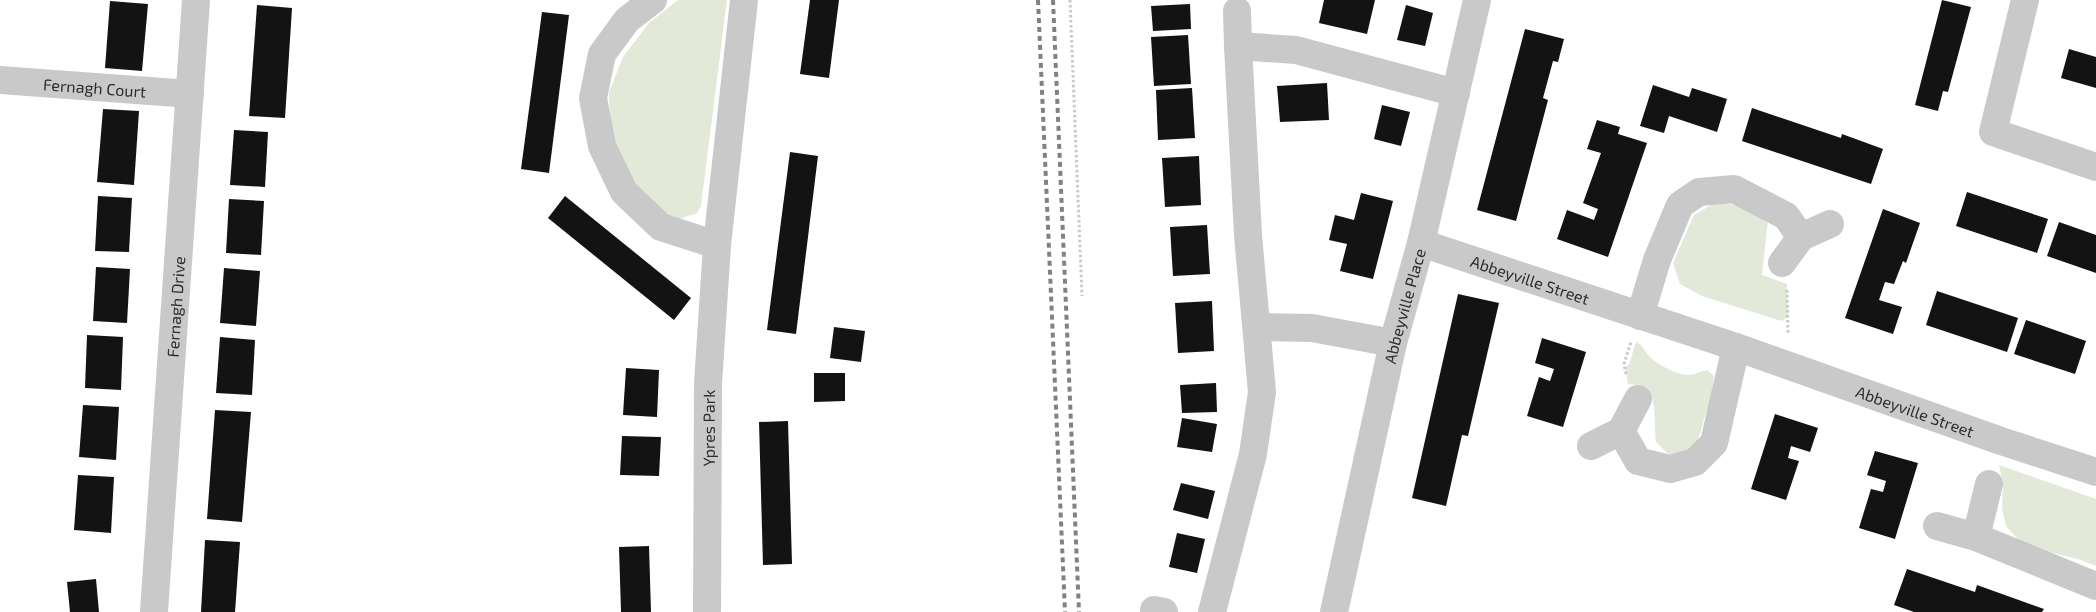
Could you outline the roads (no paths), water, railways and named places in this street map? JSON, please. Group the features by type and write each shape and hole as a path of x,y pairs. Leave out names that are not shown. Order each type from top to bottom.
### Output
{"street":[{"name":"Fernagh Drive","path":"154,612 196,0"},
{"path":"653,0 627,20 602,54 593,98 602,146 624,192 660,227 717,246"},
{"name":"Ypres Park","path":"708,612 708,384 717,246 744,0"},
{"name":"Abbeyville Place","path":"1334,612 1393,343 1421,243 1478,0"},
{"path":"2025,0 1992,132 2096,167"},
{"path":"1212,612 1253,454 1262,392 1248,235 1237,11"},
{"path":"1238,46 1296,50 1456,93"},
{"name":"Fernagh Court","path":"0,80 190,94"},
{"path":"1640,316 1657,260 1680,205 1699,192 1734,189 1786,216 1802,237"},
{"path":"1782,263 1802,237 1830,224"},
{"name":"Abbeyville Street","path":"1421,243 1736,347 2001,441 2096,472"},
{"path":"1257,327 1312,328 1393,343"},
{"path":"1621,431 1638,461 1670,469 1696,462 1714,443 1736,347"},
{"path":"1591,446 1621,431 1638,399"},
{"path":"1976,537 1989,484"},
{"path":"1937,526 1976,537 2096,586"}],"railway":[{"path":"1038,0 1065,612"},
{"path":"1053,0 1079,612"}]}
